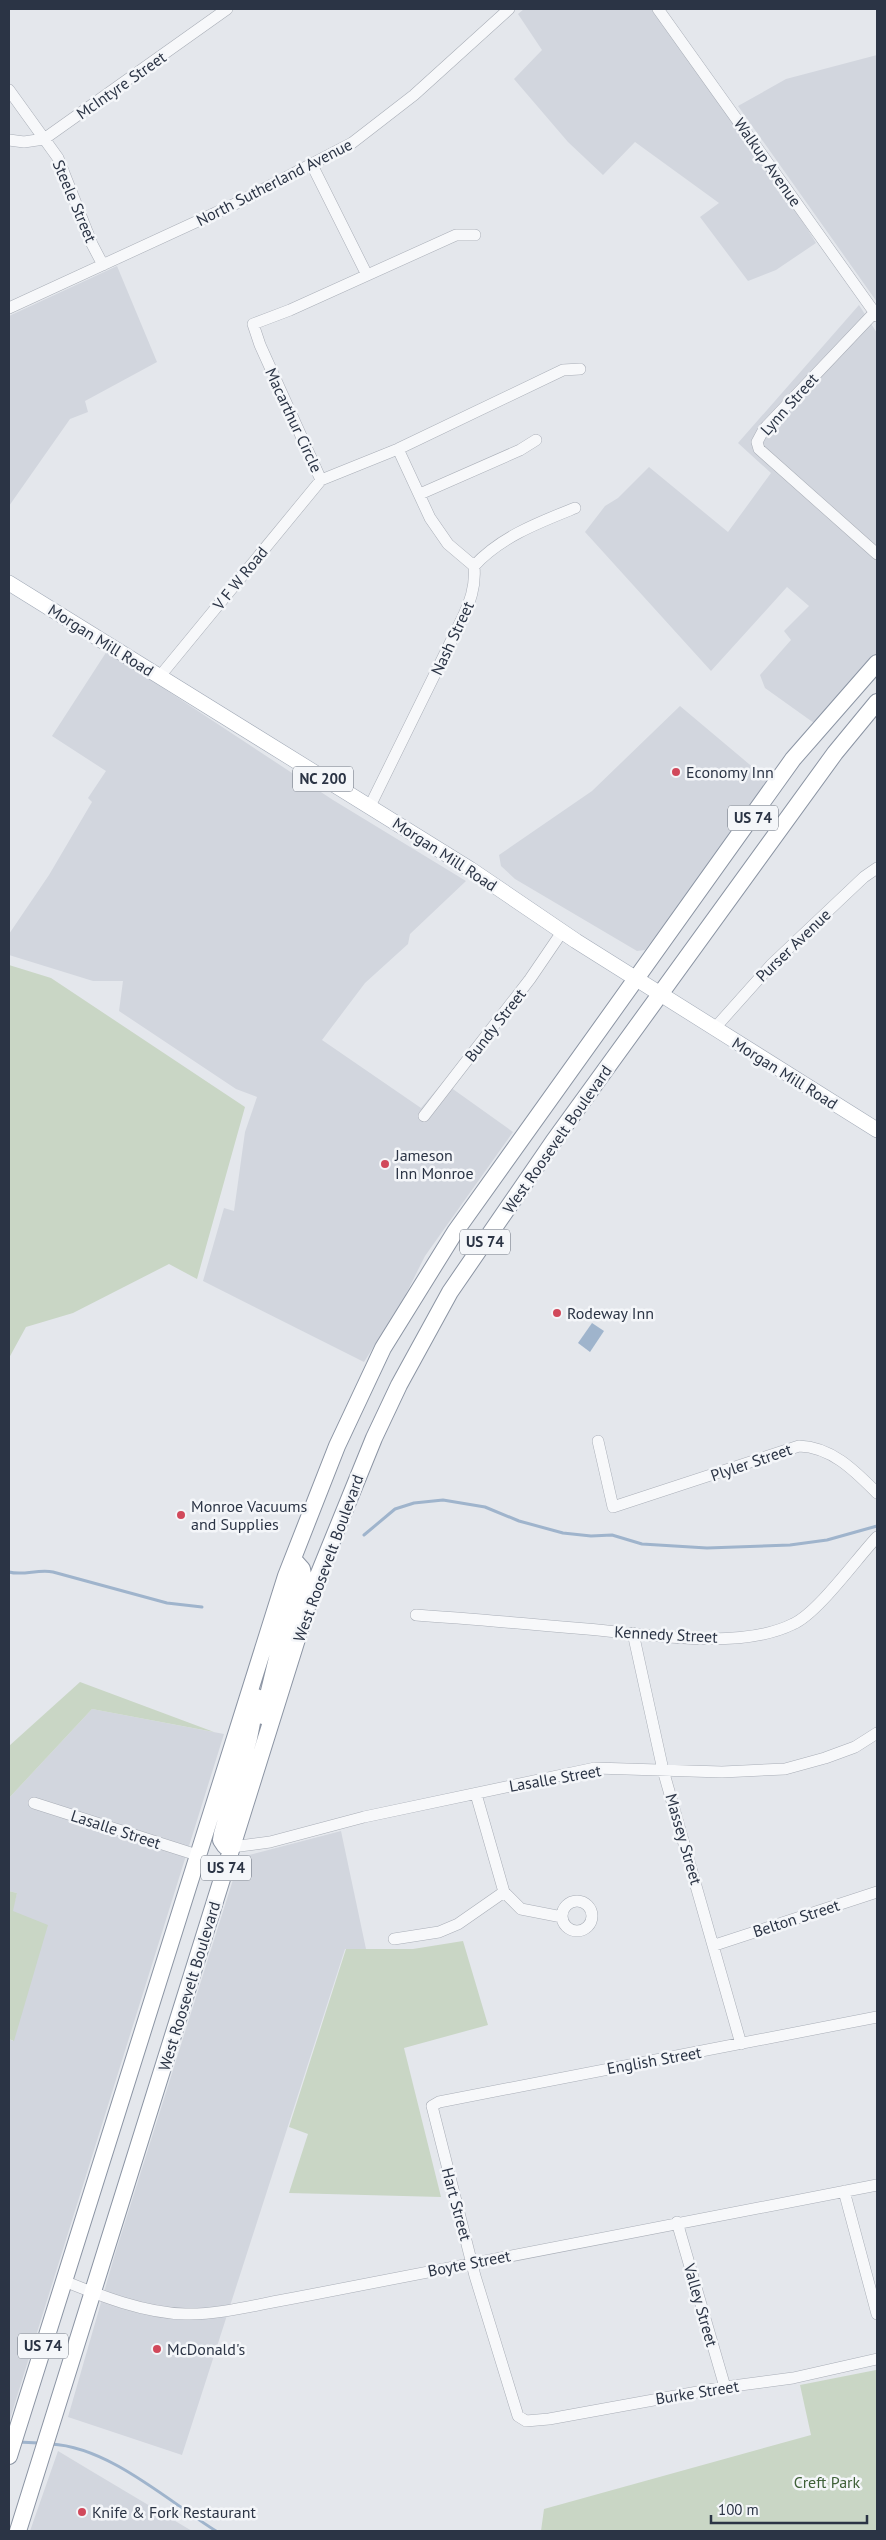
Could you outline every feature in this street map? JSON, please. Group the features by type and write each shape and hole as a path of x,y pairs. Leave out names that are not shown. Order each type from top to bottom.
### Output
{"highway":[{"name":"West Roosevelt Boulevard","path":"9,2456 197,1855 293,1558 337,1446 383,1348 455,1232 635,978 748,824 793,759 877,663"},
{"name":"West Roosevelt Boulevard","path":"18,2531 95,2292 313,1588 374,1438 399,1385 450,1292 553,1142 660,994 835,753 877,702"},
{"path":"259,1762 260,1738 268,1693 303,1575 302,1569 293,1558"},
{"path":"232,1848 225,1846 221,1840 259,1689 264,1645"}],"main road":[{"name":"Morgan Mill Road","path":"9,583 160,676 266,745 370,806 470,869 562,932 877,1130"}],"street":[{"name":"McIntyre Street","path":"9,140 24,142 44,139 227,9"},
{"name":"North Sutherland Avenue","path":"9,308 237,204 352,143 374,128 428,82 509,9"},
{"name":"Walkup Avenue","path":"658,9 876,314"},
{"name":"Steele Street","path":"9,90 58,158 92,244 103,265"},
{"path":"312,165 367,275"},
{"name":"Macarthur Circle","path":"475,235 456,235 253,324 260,345 322,480 398,449 563,370 580,369"},
{"name":"Lynn Street","path":"876,314 764,429 757,442 759,449 877,554"},
{"path":"420,494 520,450 536,440"},
{"path":"398,449 430,518 448,544 474,566 488,552 531,526 574,508"},
{"name":"V F W Road","path":"160,676 322,480"},
{"name":"Nash Street","path":"370,806 472,596 474,566"},
{"name":"Purser Avenue","path":"714,1029 772,964 864,877 877,868"},
{"name":"Bundy Street","path":"424,1116 530,980 562,932"},
{"name":"Plyler Street","path":"598,1441 613,1507 799,1446 818,1447 838,1458 877,1493"},
{"name":"Kennedy Street","path":"416,1615 690,1638 746,1637 766,1634 795,1624 827,1593 877,1537"},
{"name":"Massey Street","path":"633,1633 663,1770 715,1945 741,2044"},
{"name":"Lasalle Street","path":"232,1848 270,1842 354,1820 595,1768 722,1772 785,1769 855,1747 877,1733"},
{"path":"476,1794 504,1892 521,1909 562,1916"},
{"name":"Lasalle Street","path":"34,1803 197,1855"},
{"path":"394,1939 440,1932 458,1924 504,1892"},
{"name":"Belton Street","path":"715,1945 877,1892"},
{"name":"English Street","path":"432,2106 439,2102 527,2083 877,2017"},
{"name":"Hart Street","path":"432,2106 472,2262 518,2416"},
{"name":"Boyte Street","path":"64,2280 95,2292 162,2311 186,2314 202,2313 877,2185"},
{"path":"844,2191 877,2314"},
{"name":"Valley Street","path":"677,2222 725,2388"},
{"name":"Burke Street","path":"518,2416 526,2421 548,2420 573,2413 793,2378 877,2359"}],"shaded area":[{"path":"524,9 655,9 790,201 816,243 776,270 748,281 700,217 719,203 635,142 603,175 568,142 514,79 542,50 518,14"},
{"path":"877,55 877,302 738,106 786,79"},
{"path":"117,266 157,362 85,401 88,412 70,419 9,506 9,316"},
{"path":"859,305 877,333 877,653 814,723 765,688 760,675 791,640 784,631 809,606 787,587 711,671 585,532 605,506 618,498 649,467 728,532 771,473 738,443"},
{"path":"107,651 333,800 466,881 410,934 408,944 365,983 322,1040 421,1108 443,1082 513,1132 425,1256 403,1300 364,1362 203,1281 224,1208 234,1211 245,1132 257,1097 236,1089 119,1011 123,981 93,981 9,955 9,934 49,875 92,802 88,798 106,771 52,736"},
{"path":"680,706 768,780 645,950 637,951 515,879 501,866 499,855 592,791"},
{"path":"92,1709 224,1734 9,2422 9,2039 13,2041 12,1911 17,1893 9,1891 9,1798"},
{"path":"341,1831 366,1949 345,1949 182,2455 68,2417 115,2254 237,1867 241,1860 249,1855"},
{"path":"58,2451 98,2475 192,2531 30,2531"}],"green space":[{"path":"9,965 51,978 245,1107 197,1279 169,1264 73,1313 26,1327 9,1358"},
{"path":"80,1682 214,1732 92,1709 9,1798 9,1746"},
{"path":"9,1891 17,1893 13,1911 48,1925 14,2041 9,2039"},
{"path":"463,1941 488,2025 404,2048 441,2197 289,2193 308,2134 289,2127 346,1949 413,1949"},
{"name":"Creft Park","path":"876,2370 877,2531 541,2531 544,2509 811,2435 800,2385"}],"water":[{"path":"592,1323 604,1331 590,1352 578,1343"}],"waterway":[{"path":"364,1535 395,1509 414,1503 443,1500 485,1507 519,1521 563,1533 591,1536 612,1535 642,1544 707,1548 790,1545 827,1540 877,1526"},
{"path":"9,1572 53,1572 167,1603 202,1607"},
{"path":"18,2442 39,2443"},
{"path":"51,2444 73,2447 116,2465 137,2477 216,2531"}],"place":[{"name":"Economy Inn","path":"676,772"},
{"name":"Jameson Inn Monroe","path":"385,1164"},
{"name":"Rodeway Inn","path":"557,1313"},
{"name":"Monroe Vacuums and Supplies","path":"181,1515"},
{"name":"McDonald's","path":"157,2349"},
{"name":"Knife & Fork Restaurant","path":"82,2512"}]}
